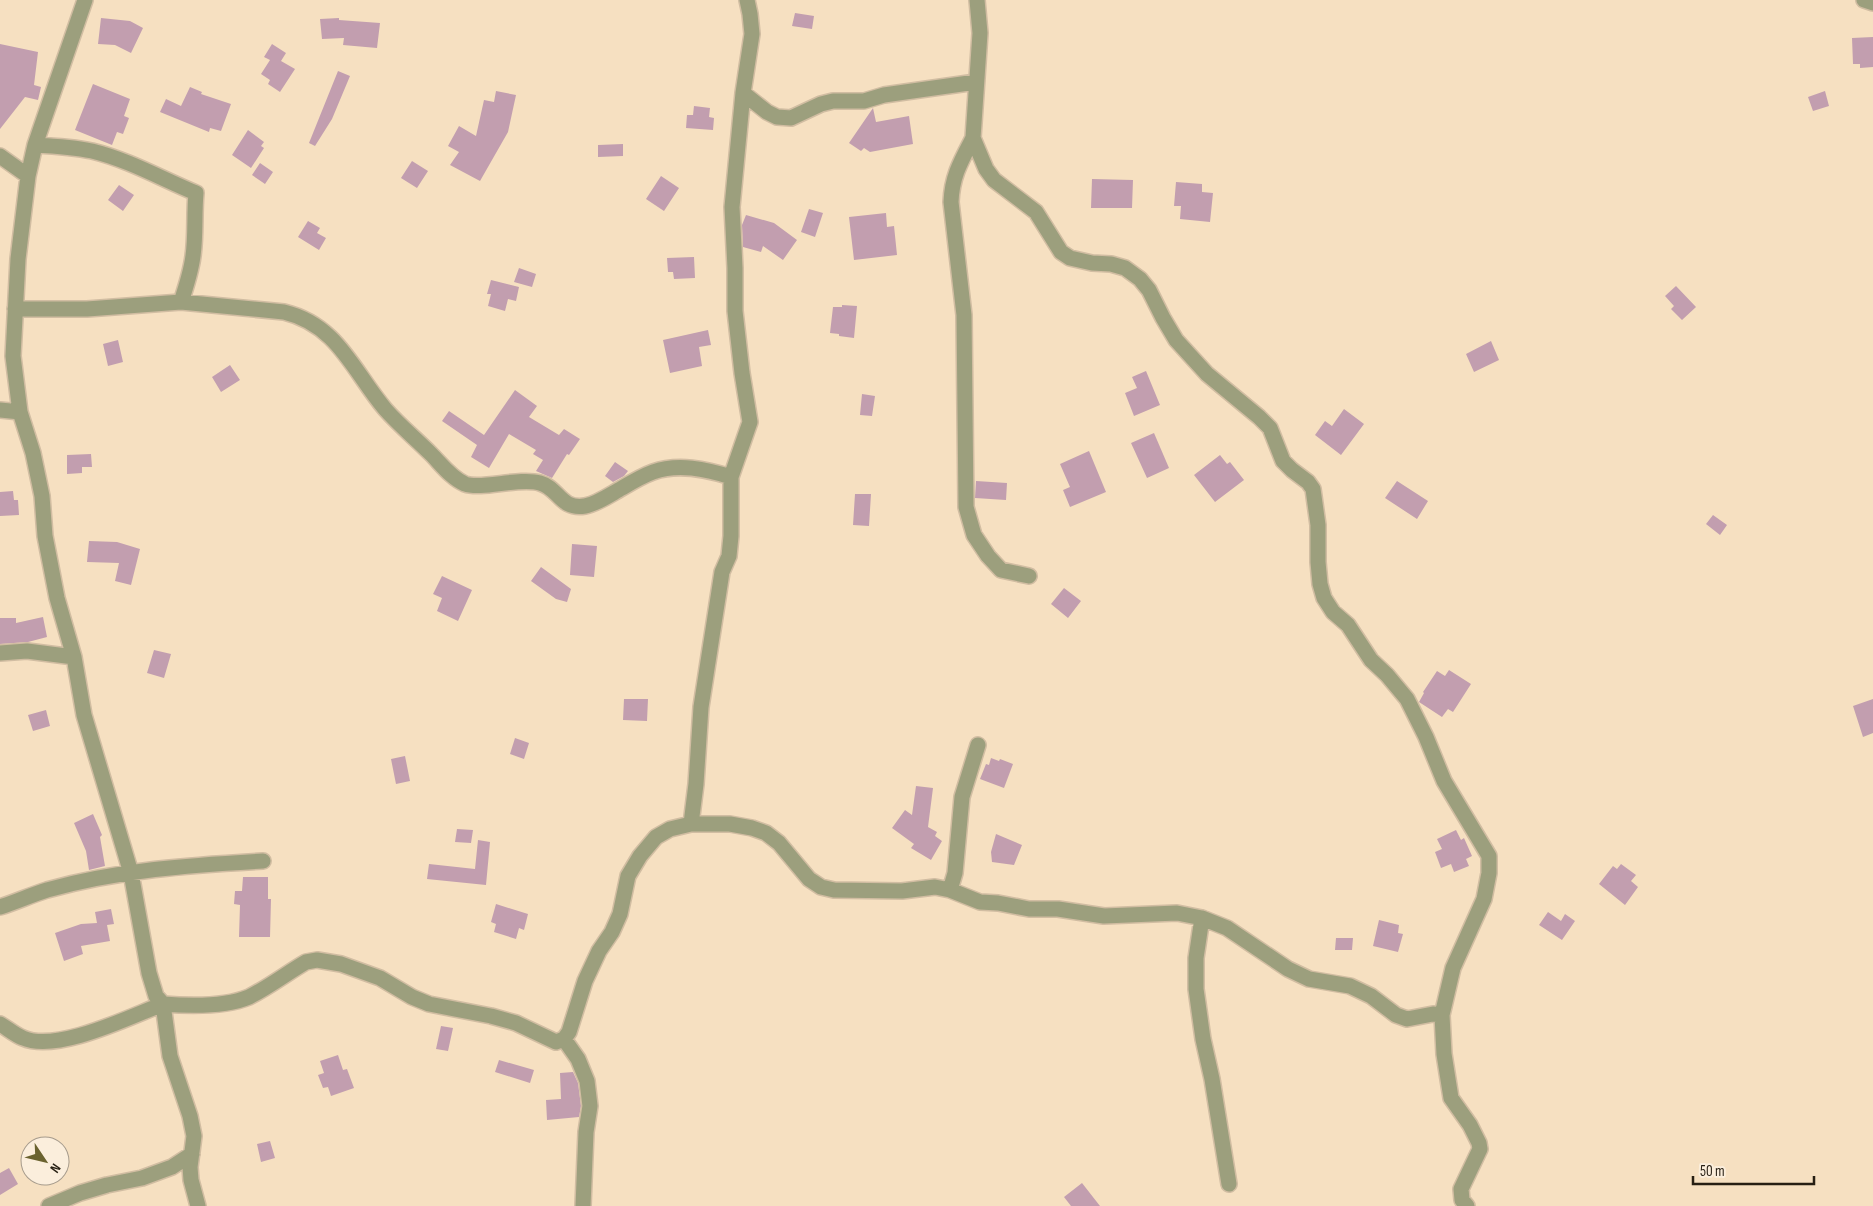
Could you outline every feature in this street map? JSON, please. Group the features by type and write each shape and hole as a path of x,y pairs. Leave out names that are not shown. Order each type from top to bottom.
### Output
{"street":[{"path":"85,0 35,146 28,176 18,259 13,356 20,412 34,453 42,496 45,536 57,598 74,657 84,716 131,873 149,973 156,996 163,1004 170,1056 190,1116 194,1136 190,1167 191,1180 198,1206"},
{"path":"691,824 696,784 701,707 720,579 728,556 731,536 731,477 750,422 735,311 732,206 743,93 752,34 747,0"},
{"path":"977,0 980,33 972,138 954,177 951,202 964,315 966,507 974,535 988,556 1001,570 1028,576"},
{"path":"1864,0 1873,3"},
{"path":"743,93 767,112 777,117 791,118 820,104 833,101 864,101 894,94 976,82"},
{"path":"972,138 986,169 994,180 1036,212 1061,252 1070,258 1125,268 1140,279 1150,290 1176,340 1207,374 1270,428 1283,461 1308,482 1313,489 1318,525 1319,577 1324,598 1334,612 1348,625 1371,660 1387,675 1407,699 1444,781 1489,856 1489,873 1484,899 1453,968 1442,1015 1444,1054 1451,1098 1470,1125 1480,1149 1461,1189 1462,1200 1467,1206"},
{"path":"35,146 67,146 93,151 128,163 196,193 193,218 195,237 193,258 181,302"},
{"path":"0,156 28,176"},
{"path":"15,309 87,309 181,302 284,312 298,316 317,326 335,340 385,408 456,480 473,486 510,482 540,482 550,488 562,501 573,506 587,506 653,472 679,468 704,469 731,477"},
{"path":"0,410 20,412"},
{"path":"0,653 27,651 74,657"},
{"path":"950,890 955,874 962,797 978,745"},
{"path":"0,1024 24,1039 64,1040 163,1004 187,1006 221,1003 247,998 306,962 317,960 341,964 380,978 412,997 430,1004 516,1023 556,1042 564,1039 569,1032 589,973 620,914 628,876 640,856 656,837 670,829 691,824 730,824 766,833 779,843 810,879 822,887 834,890 902,891 935,888 950,890 980,902 1029,908 1058,909 1104,916 1177,913 1202,918 1228,928 1288,968 1309,979 1350,986 1371,996 1396,1015 1407,1019 1433,1014 1442,1015"},
{"path":"0,907 46,890 131,873 170,867 263,861"},
{"path":"1202,918 1196,958 1196,989 1229,1184"},
{"path":"564,1039 578,1059 588,1081 590,1106 586,1132 583,1206"},
{"path":"49,1206 80,1193 157,1173 172,1167 192,1154"}],"building":[{"path":"795,13 814,16 812,29 792,26"},
{"path":"101,18 130,21 143,28 131,53 115,45 98,44"},
{"path":"339,18 339,20 380,23 377,48 343,45 344,38 322,39 320,19"},
{"path":"1873,37 1873,67 1860,68 1860,64 1853,64 1852,38"},
{"path":"0,44 38,52 34,85 41,87 38,100 25,97 0,129"},
{"path":"272,44 286,53 281,61 295,69 280,92 268,84 270,80 261,74 270,60 264,57"},
{"path":"338,71 350,76 332,119 315,146 309,143"},
{"path":"93,84 130,99 124,116 129,118 123,134 117,132 112,145 75,130"},
{"path":"190,87 202,92 201,94 231,104 221,131 210,128 209,132 160,112 166,99 181,106"},
{"path":"496,91 516,95 508,132 480,181 450,165 459,152 448,146 459,126 476,136 484,100 494,102"},
{"path":"1825,91 1829,106 1813,111 1808,97"},
{"path":"694,106 710,108 709,117 714,118 713,130 686,128 687,115 693,115"},
{"path":"873,108 876,122 909,116 913,144 870,152 864,148 861,151 849,143"},
{"path":"248,130 264,142 261,146 264,148 251,168 232,155"},
{"path":"623,144 623,156 598,157 598,145"},
{"path":"412,161 428,171 417,188 401,178"},
{"path":"260,163 273,172 265,184 252,175"},
{"path":"661,176 679,188 664,211 646,199"},
{"path":"1092,179 1133,180 1132,208 1091,208"},
{"path":"1176,182 1202,184 1202,192 1213,193 1210,222 1180,219 1181,206 1174,206"},
{"path":"119,185 134,195 123,211 108,200"},
{"path":"809,209 823,213 815,237 801,232"},
{"path":"886,213 887,227 894,226 897,255 854,260 849,217"},
{"path":"746,215 774,223 797,240 783,260 763,246 761,252 743,247 742,225"},
{"path":"308,221 320,228 317,233 326,238 319,250 298,237"},
{"path":"694,257 695,278 674,279 673,272 668,272 667,258"},
{"path":"519,268 536,274 532,287 514,282"},
{"path":"491,280 519,287 516,301 508,299 505,311 488,306 491,294 487,294"},
{"path":"1676,286 1696,307 1682,320 1671,309 1674,306 1665,296"},
{"path":"842,305 857,306 854,338 830,333 833,307 842,307"},
{"path":"708,330 711,345 699,347 702,366 670,373 663,340"},
{"path":"118,340 123,362 108,366 103,344"},
{"path":"1491,341 1499,360 1474,372 1466,354"},
{"path":"230,365 240,380 221,392 212,377"},
{"path":"1146,371 1160,405 1134,416 1125,393 1137,388 1132,377"},
{"path":"515,390 537,406 529,417 559,435 564,429 580,439 569,455 567,454 552,478 536,471 543,460 533,454 536,450 509,434 489,468 471,457 477,445 442,421 449,411 484,435"},
{"path":"862,394 875,396 872,416 860,415"},
{"path":"1344,409 1364,424 1341,455 1315,435 1325,421 1332,426"},
{"path":"1154,433 1169,468 1147,478 1131,443"},
{"path":"1089,451 1106,492 1070,507 1063,490 1070,487 1060,464"},
{"path":"91,454 92,467 82,467 82,473 67,474 67,455"},
{"path":"1220,455 1227,464 1230,462 1244,480 1215,502 1194,475"},
{"path":"615,462 628,471 624,476 613,482 605,476"},
{"path":"976,481 1007,483 1006,500 975,498"},
{"path":"1397,481 1428,501 1417,519 1385,498"},
{"path":"13,491 14,500 18,500 19,515 0,516 0,492"},
{"path":"855,494 871,494 869,526 853,525"},
{"path":"1713,515 1727,525 1720,535 1706,524"},
{"path":"89,541 117,542 140,549 131,585 115,581 119,563 87,562"},
{"path":"572,544 597,546 594,577 570,575"},
{"path":"541,567 571,589 567,602 556,599 531,581"},
{"path":"442,576 472,590 458,621 437,611 442,598 433,594"},
{"path":"1064,588 1081,601 1068,618 1051,604"},
{"path":"43,617 47,637 28,642 0,644 0,618 16,618 16,623"},
{"path":"154,650 171,654 164,678 147,673"},
{"path":"1449,670 1471,684 1453,712 1448,709 1442,717 1419,702 1423,692 1437,671 1445,676"},
{"path":"624,699 648,699 647,721 623,720"},
{"path":"1873,699 1873,733 1863,737 1853,706"},
{"path":"46,710 50,726 33,731 28,715"},
{"path":"515,738 529,743 524,759 510,754"},
{"path":"405,756 410,781 396,784 391,759"},
{"path":"991,758 1013,764 1004,788 980,779 986,764 989,765"},
{"path":"916,786 933,788 928,827 937,832 935,836 942,841 931,860 911,848 914,844 892,828 905,810 912,815"},
{"path":"93,814 102,835 100,837 105,866 89,870 86,851 74,823"},
{"path":"457,829 473,830 471,843 455,842"},
{"path":"1456,830 1461,840 1464,838 1472,856 1466,859 1469,866 1454,872 1451,864 1441,868 1435,852 1442,849 1437,839"},
{"path":"996,834 1022,845 1014,865 992,862 991,852"},
{"path":"478,840 490,842 486,885 427,879 429,864 475,869"},
{"path":"1621,864 1636,875 1631,881 1638,887 1625,905 1599,884 1613,866 1617,869"},
{"path":"243,877 268,877 268,899 271,899 270,937 239,937 240,905 234,904 235,891 242,891"},
{"path":"496,904 528,914 524,930 519,928 516,939 494,932 496,924 491,922"},
{"path":"111,909 114,924 107,925 110,941 81,946 83,954 64,961 55,933 81,924 97,923 95,912"},
{"path":"1548,912 1561,921 1565,914 1575,921 1562,940 1539,925"},
{"path":"1379,920 1399,925 1398,933 1403,934 1398,952 1373,946"},
{"path":"1336,938 1353,938 1352,950 1335,950"},
{"path":"441,1026 453,1028 448,1051 436,1049"},
{"path":"338,1055 343,1070 347,1069 354,1088 331,1096 328,1087 323,1088 318,1075 324,1073 320,1061"},
{"path":"499,1060 534,1070 530,1083 495,1072"},
{"path":"573,1072 578,1083 581,1106 579,1117 547,1120 546,1100 561,1099 560,1073"},
{"path":"270,1141 275,1158 261,1162 257,1144"},
{"path":"9,1168 18,1184 0,1195 0,1173"},
{"path":"1082,1183 1100,1206 1071,1206 1064,1197"}]}
